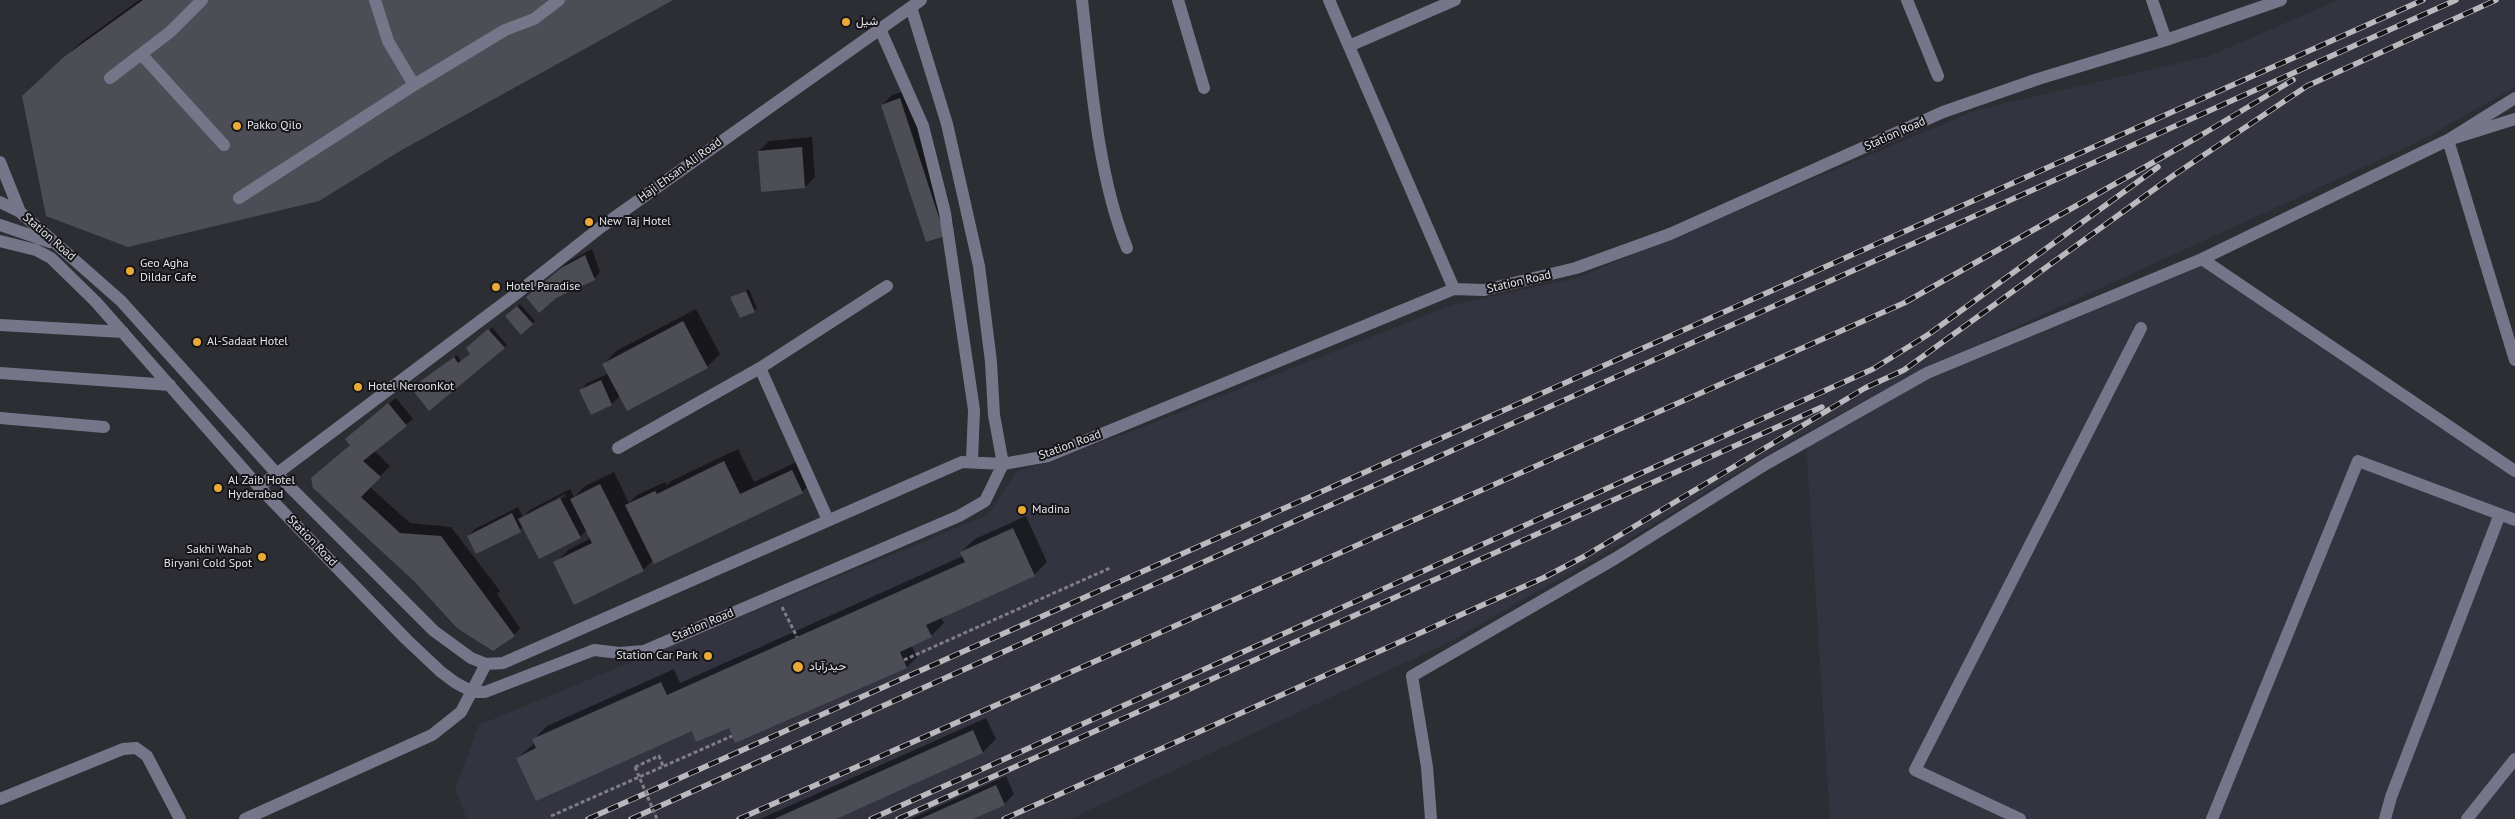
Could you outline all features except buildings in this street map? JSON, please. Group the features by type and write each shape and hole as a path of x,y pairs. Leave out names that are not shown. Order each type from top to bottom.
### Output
{"street":[{"path":"110,78 170,32 202,0"},
{"path":"375,0 388,41 414,85"},
{"path":"239,198 414,85 505,30 534,19 559,0"},
{"path":"1082,0 1095,113 1116,222 1126,248"},
{"path":"1178,0 1204,88"},
{"path":"1329,0 1454,289"},
{"path":"1348,46 1455,0"},
{"path":"1907,0 1938,76"},
{"path":"2152,0 2166,40"},
{"name":"Station Road","path":"0,241 36,250 51,258 96,302 259,488 420,652 441,672 472,692 485,692 594,650 620,653 644,651 775,593 959,516 985,501 1003,464 1048,456 1454,289 1484,290 1576,268 1670,234 1943,112 2038,79 2166,40 2281,0"},
{"path":"244,819 432,735 461,712 486,664 503,663 962,462 1003,464 994,415 991,362 979,266 947,124 916,3"},
{"name":"Haji Ehsan Ali Road","path":"259,488 600,228 916,3"},
{"path":"880,29 923,126 945,213 974,410 972,461"},
{"path":"142,55 224,145"},
{"path":"1431,819 1428,767 1412,676 1616,558 1766,464 1927,373 2202,259 2448,140 2515,98"},
{"path":"2448,140 2515,119"},
{"path":"2448,140 2515,360"},
{"path":"0,162 20,212"},
{"name":"Station Road","path":"0,202 20,212 121,301 278,475 434,631 458,650 486,664"},
{"path":"0,225 26,232 61,247"},
{"path":"26,232 51,258"},
{"path":"2202,259 2515,471"},
{"path":"618,448 760,368 887,286"},
{"path":"0,325 123,332"},
{"path":"2020,819 1914,770 2141,328"},
{"path":"760,368 828,520"},
{"path":"0,373 170,385"},
{"path":"0,418 104,428"},
{"path":"2212,819 2358,461 2515,520"},
{"path":"2385,819 2391,796 2500,514"},
{"path":"0,800 123,749 136,748 147,756 180,819"},
{"path":"2467,819 2515,759"}],"path":[{"path":"904,660 1110,568"},
{"path":"775,593 797,637"},
{"path":"551,816 732,736"},
{"path":"656,819 635,766 659,756 663,766"}],"shaded area":[{"path":"2338,0 2515,0 2515,87 2416,143 1916,373 1797,437 1627,540 1451,641 1070,819 467,819 455,789 479,725 988,515 1016,472 1125,434 1452,305 1577,278 1977,110 2210,56"},
{"path":"2202,259 2515,465 2515,819 1830,819 1806,441 1927,373"}],"railway":[{"path":"588,819 2423,0"},
{"path":"631,819 2456,0"},
{"path":"1004,819 1543,578 1585,556 1865,388 1904,370 2174,175 2307,86 2496,0"},
{"path":"739,819 1904,303 2198,137 2293,80"},
{"path":"871,819 1873,369 1929,334 2158,167"},
{"path":"898,819 1822,407"}],"place":[{"name":"شیل","path":"846,22"},
{"name":"Pakko Qilo","path":"237,126"},
{"name":"New Taj Hotel","path":"589,222"},
{"name":"Geo Agha Dildar Cafe","path":"130,271"},
{"name":"Hotel Paradise","path":"496,287"},
{"name":"Al-Sadaat Hotel","path":"197,342"},
{"name":"Hotel NeroonKot","path":"358,387"},
{"name":"Al Zaib Hotel Hyderabad","path":"218,488"},
{"name":"Madina","path":"1022,510"},
{"name":"Sakhi Wahab Biryani Cold Spot","path":"262,557"},
{"name":"Station Car Park","path":"708,656"},
{"name":"حیدرآباد","path":"798,667"}]}
